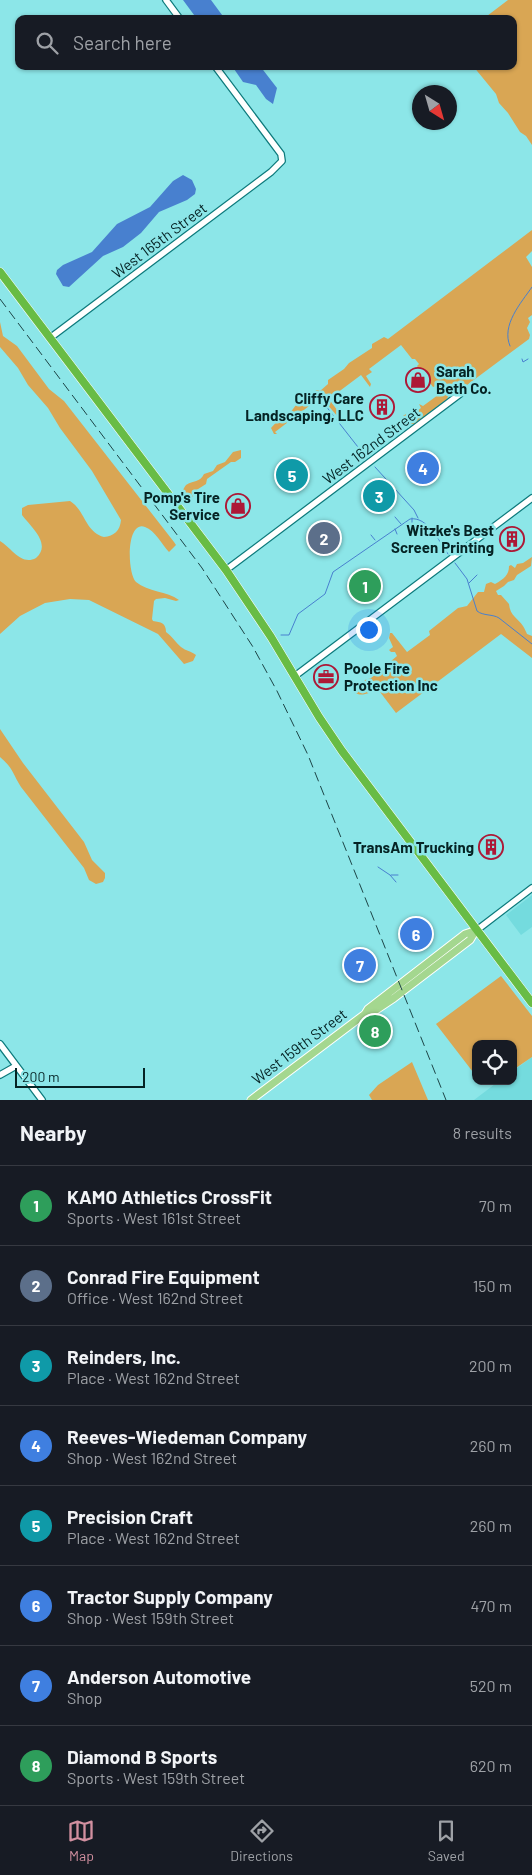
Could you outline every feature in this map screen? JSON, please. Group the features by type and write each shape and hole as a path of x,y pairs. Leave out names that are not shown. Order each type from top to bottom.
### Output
{"highway":[{"path":"0,272 226,570 255,612 342,751 532,1003"}],"main road":[{"name":"West 159th Street","path":"251,1100 365,1014 368,1008 465,934 477,930"}],"street":[{"path":"166,0 177,15"},
{"name":"West 165th Street","path":"50,338 279,166 282,161 281,154 218,70"},
{"name":"West 162nd Street","path":"226,570 460,394"},
{"path":"295,676 532,498"},
{"name":"West 159th Street","path":"477,930 532,888"},
{"path":"0,1044 40,1098 33,1100"},
{"path":"0,1059 7,1054"},
{"path":"0,1075 16,1066"}],"shaded area":[{"path":"183,0 211,0 222,15 194,15"},
{"path":"508,0 532,0 532,145 526,136 520,132 499,103 496,94 476,70 517,70 517,15 488,15"},
{"path":"235,70 263,70 277,88 273,104 266,99 256,85 243,82"},
{"path":"183,175 192,180 196,189 195,194 187,200 159,212 141,233 123,247 103,256 69,287 63,286 56,274 57,270 63,265 92,252 117,224 150,207 173,181"},
{"path":"532,230 532,251 526,257 532,267 532,315 528,318 530,322 527,328 530,335 529,339 467,385 454,386 447,399 414,424 410,424 403,416 406,414 409,417 421,408 419,404 423,406 438,395 436,391 438,388 436,386 433,387 430,383 428,385 429,382 417,366 419,364 415,359 412,359 401,345 369,369 372,372 366,376 371,384 370,387 361,375 329,399 340,414 338,417 320,396 321,402 325,404 325,408 317,400 275,432 277,434 274,434 271,428 282,416 290,413 296,405 304,403 314,395 316,390 320,391 328,384 328,380 372,348 372,344 384,337 388,339"},
{"path":"0,322 3,336 17,346 49,389 64,401 176,545 169,552 152,531 145,527 139,527 134,531 131,539 131,569 136,582 179,600 156,599 154,601 152,619 164,625 166,632 181,647 196,655 193,661 184,664 158,634 89,600 70,599 45,603 20,616 0,634 0,541 26,560 36,558 42,547 35,530 22,515 22,508 28,505 70,501 79,510 93,531 104,537 116,532 121,520 92,471 60,428 48,408 0,347"},
{"path":"241,450 241,458 231,462 207,479 206,484 195,491 196,494 191,498 189,504 182,503 178,495 186,485 213,471 217,465 225,462 233,452"},
{"path":"532,557 531,566 517,575 514,580 496,591 509,604 513,614 527,634 532,636 532,658 501,634 396,713 374,684 367,689 369,693 361,695 356,693 356,688 397,656 395,652 389,650 393,647 389,638 390,633 407,652 430,635 429,631 458,608 467,606 478,592 484,592 486,584 491,582 495,584 503,578 508,572 509,566 511,565 515,568 517,564 523,563"},
{"path":"0,729 23,763 84,842 92,860 105,873 103,882 96,884 89,880 84,868 21,787 5,761 0,757"},
{"path":"532,895 532,927 521,935 506,915"},
{"path":"501,976 532,1016 532,1057 517,1067 517,1040 472,1040 472,1071 436,1024"},
{"path":"532,1057 532,1100 474,1100 494,1085 517,1085 517,1068"},
{"path":"412,1062 428,1100 372,1100 369,1095 378,1085"}],"waterway":[{"path":"510,346 508,338 510,322 532,287"},
{"path":"522,359 523,362 528,359"},
{"path":"316,397 318,396 365,456"},
{"path":"375,467 414,510 418,518"},
{"path":"395,517 401,524"},
{"path":"412,518 412,527"},
{"path":"281,635 289,635 298,614 325,594 333,572 410,519 422,521 427,525 437,536 448,554"},
{"path":"395,529 397,534"},
{"path":"371,535 375,540"},
{"path":"455,563 467,579 477,611 499,618 532,644"},
{"path":"469,583 477,575"},
{"path":"466,849 467,843"},
{"path":"378,867 390,875 396,882"},
{"path":"391,875 398,875"}],"railway":[{"path":"0,299 202,568 253,647 308,755 446,1100"}],"place":[{"name":"Sarah Beth Co.","path":"418,380"},
{"name":"Cliffy Care Landscaping, LLC","path":"382,407"},
{"name":"Reeves-Wiedeman Company","path":"423,468"},
{"name":"Precision Craft","path":"292,475"},
{"name":"Reinders, Inc.","path":"379,496"},
{"name":"Pomp's Tire Service","path":"238,506"},
{"name":"Conrad Fire Equipment","path":"324,538"},
{"name":"Witzke's Best Screen Printing","path":"512,539"},
{"name":"KAMO Athletics CrossFit","path":"365,586"},
{"name":"Poole Fire Protection Inc","path":"326,677"},
{"name":"TransAm Trucking","path":"491,847"},
{"name":"Tractor Supply Company","path":"416,934"},
{"name":"Anderson Automotive","path":"360,965"},
{"name":"Diamond B Sports","path":"375,1031"}]}
